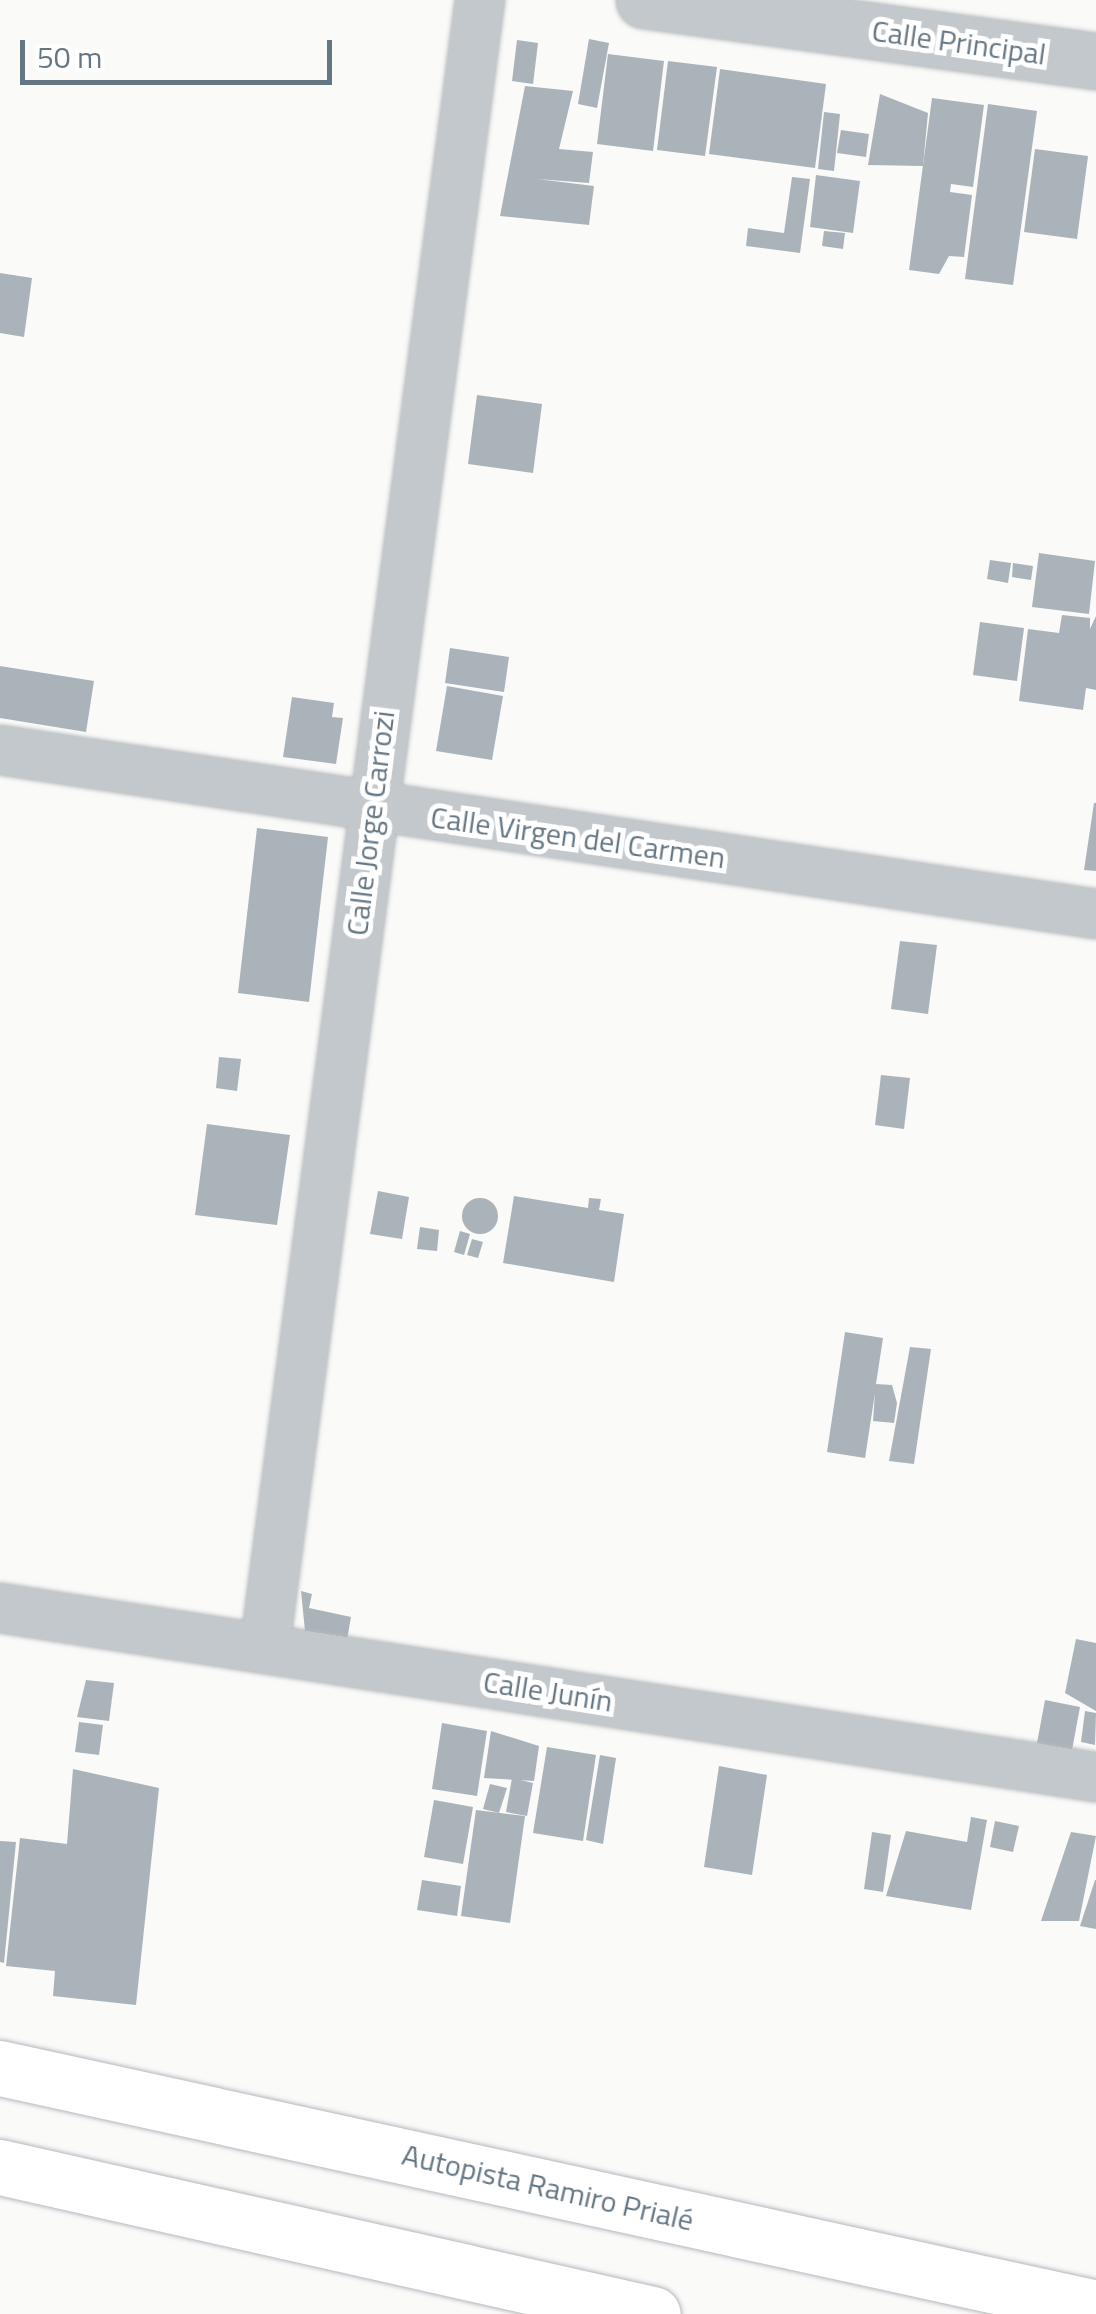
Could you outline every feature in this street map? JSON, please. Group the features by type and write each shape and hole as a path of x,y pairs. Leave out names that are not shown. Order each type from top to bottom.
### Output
{"highway":[{"name":"Autopista Ramiro Prialé","path":"0,2068 1096,2308"},
{"path":"0,2167 653,2314"}],"street":[{"name":"Calle Jorge Carrozi","path":"265,1646 480,0"},
{"name":"Calle Principal","path":"644,0 1096,61"},
{"name":"Calle Virgen del Carmen","path":"0,750 1096,914"},
{"name":"Calle Junín","path":"0,1608 265,1646 1096,1778"}],"building":[{"path":"589,39 609,43 597,108 578,104"},
{"path":"517,40 538,43 533,84 512,81"},
{"path":"608,54 664,61 653,151 597,144"},
{"path":"668,61 717,67 705,156 657,150"},
{"path":"720,69 826,84 815,168 709,154"},
{"path":"525,86 573,91 559,149 593,152 589,183 537,179 594,186 589,225 500,216"},
{"path":"880,94 928,113 923,166 868,165"},
{"path":"932,98 984,105 973,187 951,184 950,192 972,195 964,257 949,256 939,274 909,270"},
{"path":"988,104 1037,111 1013,285 965,279"},
{"path":"824,112 840,114 834,171 818,169"},
{"path":"841,130 869,134 866,157 837,153"},
{"path":"1035,149 1088,156 1077,239 1024,232"},
{"path":"816,175 860,181 853,233 810,227"},
{"path":"792,177 810,179 800,253 746,246 748,228 784,233"},
{"path":"824,231 845,233 843,249 822,246"},
{"path":"0,273 32,278 24,337 0,333"},
{"path":"477,395 542,404 533,473 468,464"},
{"path":"1039,553 1095,561 1089,614 1032,607"},
{"path":"990,560 1011,563 1008,583 987,579"},
{"path":"1013,563 1033,566 1031,580 1012,577"},
{"path":"1062,615 1090,618 1090,629 1096,616 1096,690 1086,688 1083,710 1019,701 1028,629 1059,633"},
{"path":"980,622 1024,628 1017,681 973,675"},
{"path":"450,648 509,657 504,692 445,683"},
{"path":"0,666 94,681 86,732 0,718"},
{"path":"447,686 503,696 492,760 436,751"},
{"path":"292,697 334,703 332,717 343,718 336,764 283,757"},
{"path":"1096,803 1096,871 1084,870"},
{"path":"257,828 328,837 309,1002 238,993"},
{"path":"900,941 937,945 928,1014 891,1009"},
{"path":"219,1057 241,1059 237,1091 216,1088"},
{"path":"881,1075 910,1078 904,1129 875,1125"},
{"path":"207,1124 290,1135 277,1225 195,1215"},
{"path":"378,1191 409,1197 402,1239 370,1234"},
{"path":"514,1196 588,1208 589,1198 601,1199 599,1210 624,1214 614,1282 503,1263"},
{"path":"480,1198 493,1203 498,1216 493,1229 480,1234 467,1229 462,1216 467,1203"},
{"path":"420,1227 439,1230 437,1251 417,1249"},
{"path":"460,1231 470,1234 464,1255 454,1252"},
{"path":"472,1239 483,1242 478,1258 467,1255"},
{"path":"845,1332 883,1338 876,1384 892,1385 897,1403 894,1423 873,1421 875,1393 865,1458 827,1452"},
{"path":"910,1347 931,1349 914,1464 889,1461"},
{"path":"301,1591 312,1594 309,1608 351,1617 347,1640 305,1631"},
{"path":"1076,1639 1096,1643 1096,1711 1065,1693"},
{"path":"86,1680 114,1683 109,1721 77,1717"},
{"path":"1045,1700 1080,1707 1072,1750 1037,1743"},
{"path":"1085,1711 1096,1713 1095,1745 1081,1742"},
{"path":"79,1722 103,1725 99,1755 75,1752"},
{"path":"442,1723 487,1731 477,1796 432,1789"},
{"path":"491,1731 539,1746 534,1781 484,1778"},
{"path":"547,1747 596,1755 583,1841 533,1833"},
{"path":"600,1755 616,1758 603,1844 586,1840"},
{"path":"719,1766 767,1775 752,1875 704,1867"},
{"path":"73,1769 159,1788 136,2005 53,1996 55,1971 6,1966 20,1838 67,1844"},
{"path":"512,1778 533,1783 527,1816 506,1812"},
{"path":"490,1784 507,1788 499,1813 483,1809"},
{"path":"434,1800 473,1807 463,1864 424,1857"},
{"path":"476,1810 525,1816 510,1923 461,1916"},
{"path":"971,1817 987,1820 971,1910 886,1896 906,1831 967,1842"},
{"path":"995,1821 1019,1826 1013,1852 990,1847"},
{"path":"872,1832 891,1835 883,1892 864,1889"},
{"path":"1071,1832 1096,1836 1079,1921 1041,1921"},
{"path":"0,1841 16,1842 4,1963 0,1962"},
{"path":"422,1880 461,1886 457,1916 417,1910"},
{"path":"1096,1880 1096,1929 1080,1926"}]}
